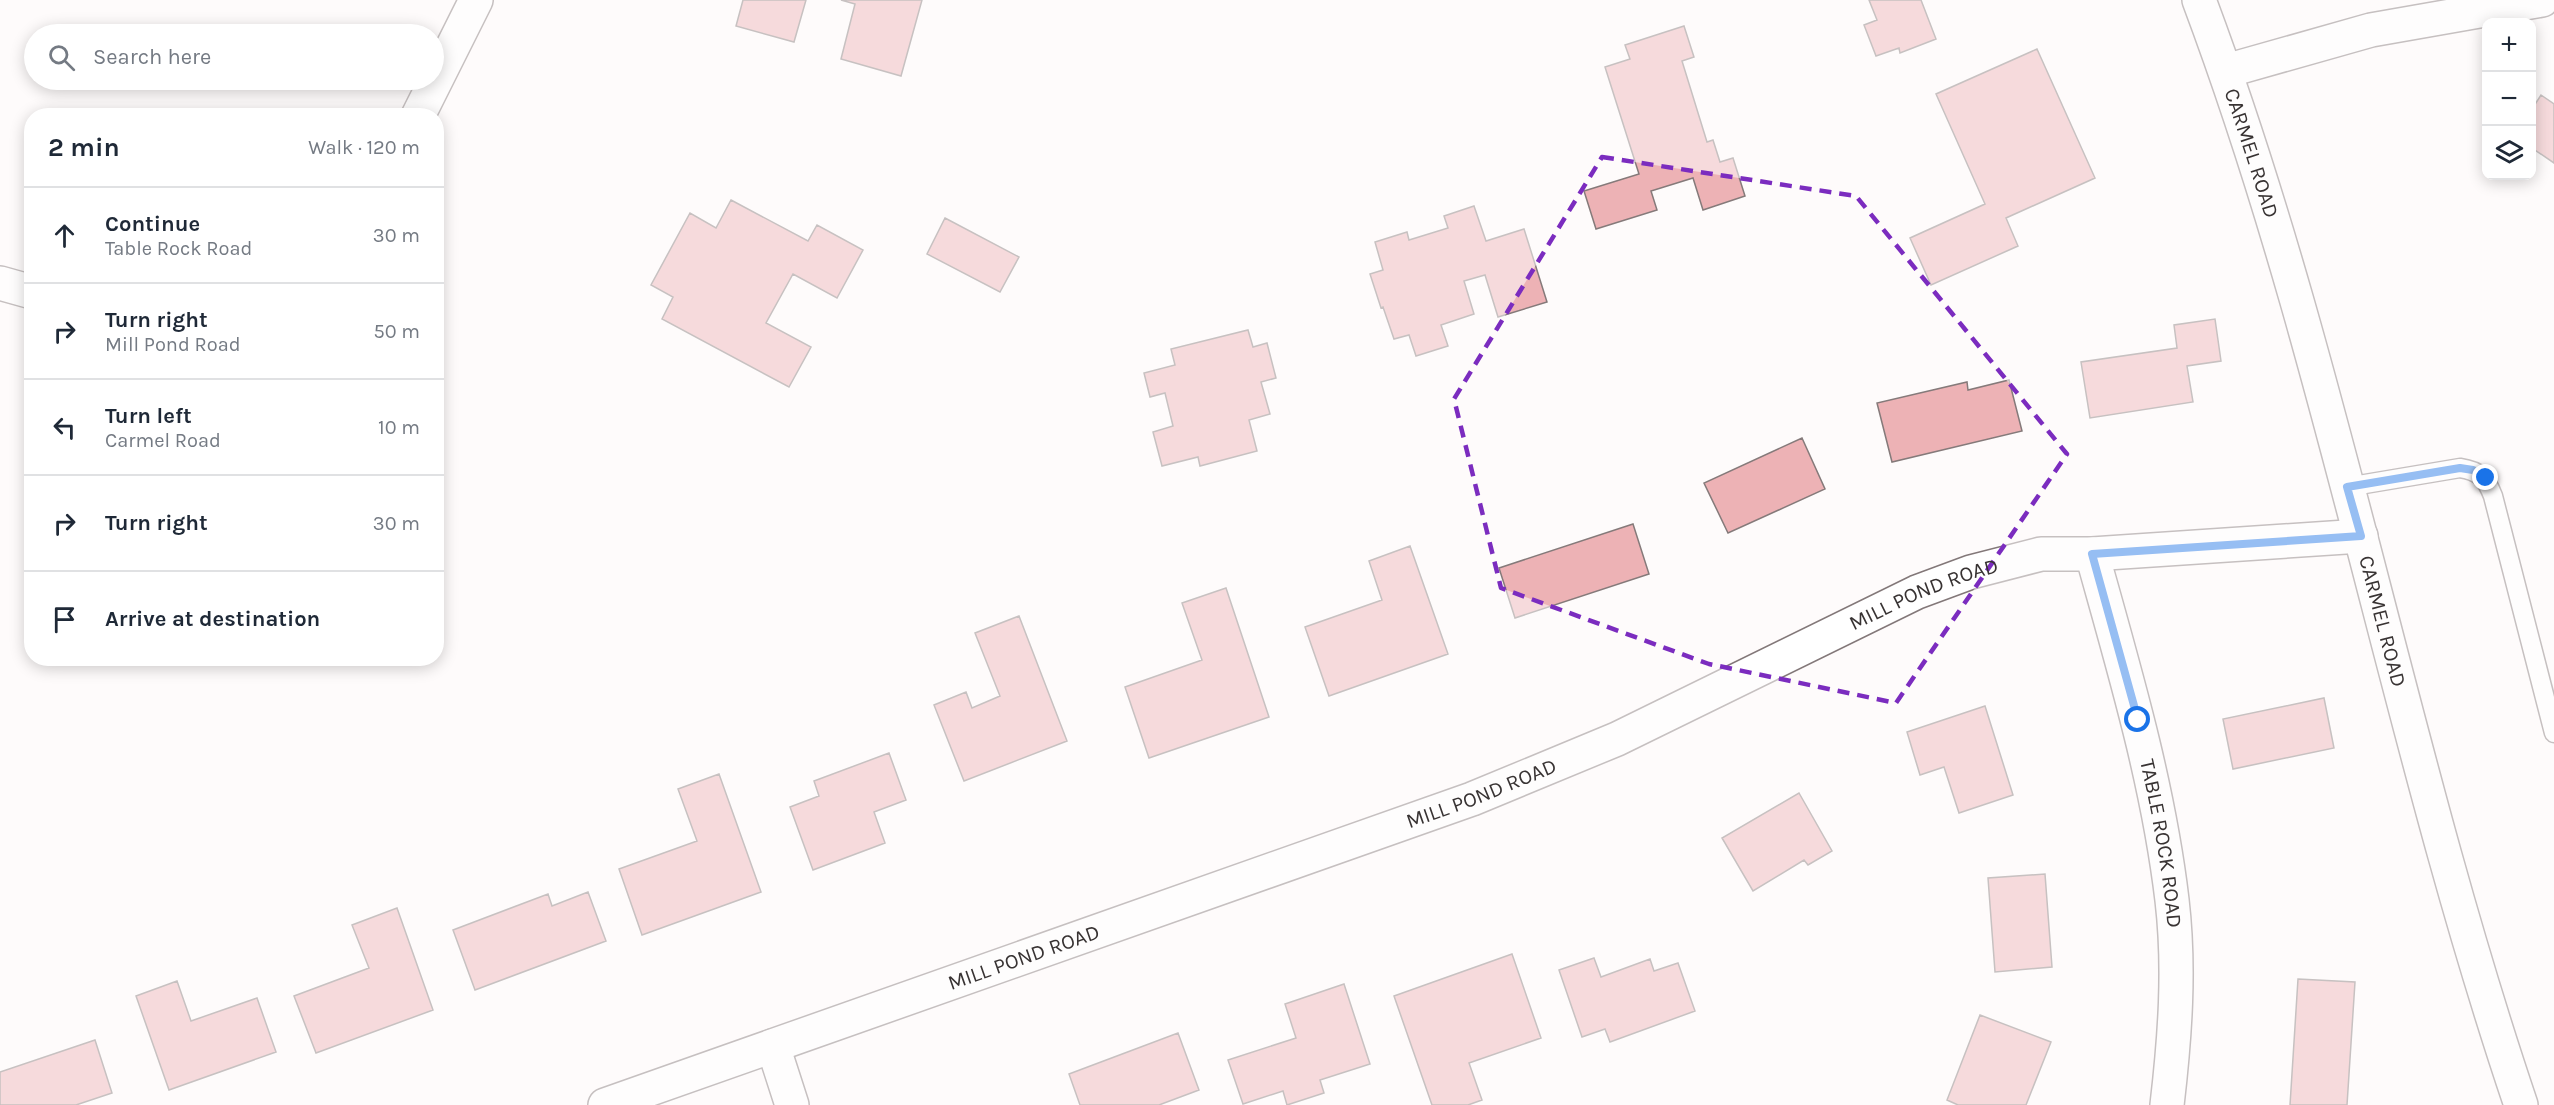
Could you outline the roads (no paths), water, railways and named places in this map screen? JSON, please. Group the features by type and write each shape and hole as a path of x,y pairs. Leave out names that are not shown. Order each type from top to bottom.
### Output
{"street":[{"path":"444,64 476,0"},
{"name":"CARMEL ROAD","path":"2199,0 2226,71 2289,277 2457,896 2521,1105"},
{"path":"2226,71 2371,30 2542,0"},
{"path":"422,108 431,90"},
{"path":"0,283 24,290"},
{"name":"MILL POND ROAD","path":"605,1105 1472,799 1617,739 1917,592 1971,572 2041,554 2092,554 2361,536"},
{"name":"TABLE ROCK ROAD","path":"2092,554 2155,791 2172,902 2176,976 2168,1105"},
{"path":"773,1046 792,1105"}],"lane":[{"path":"2347,487 2460,468 2473,470 2486,478 2493,496 2554,733"}]}
